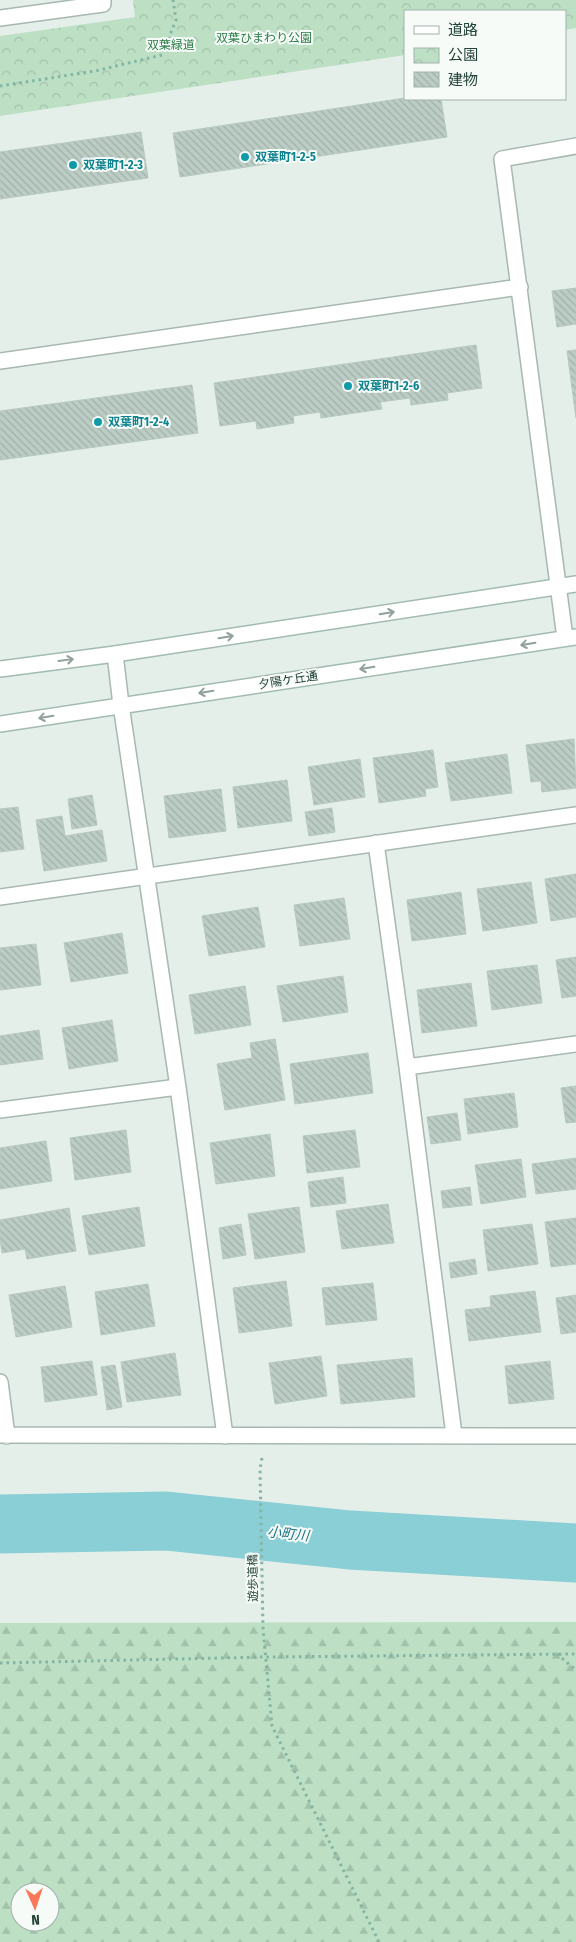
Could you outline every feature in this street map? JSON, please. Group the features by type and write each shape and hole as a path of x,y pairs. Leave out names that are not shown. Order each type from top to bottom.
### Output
{"street":[{"path":"0,18 103,4 103,0"},
{"path":"571,637 558,587 502,159 576,146"},
{"path":"0,361 520,287"},
{"path":"0,669 116,654 576,584"},
{"name":"夕陽ケ丘通","path":"0,724 571,637"},
{"path":"116,654 120,705 178,1087 225,1436"},
{"path":"0,897 576,815"},
{"path":"376,843 454,1435"},
{"path":"407,1067 576,1044"},
{"path":"0,1110 178,1087"},
{"path":"0,1382 4,1436 576,1436"}],"path":[{"path":"0,86 95,71 162,55 176,20 173,0"},
{"name":"遊歩道橋","path":"260,1469 263,1628 272,1726 379,1942"},
{"path":"556,1654 576,1670"},
{"path":"0,1663 265,1657 576,1654"}],"green space":[{"path":"133,0 576,0 576,28 566,30 566,10 404,10 404,55 0,116 0,36 135,17"},
{"path":"576,1622 576,1942 0,1942 0,1623"}],"building":[{"name":"双葉町1-2-5","path":"404,98 404,100 441,100 447,137 180,177 173,133"},
{"name":"双葉町1-2-3","path":"141,132 148,178 0,199 0,152"},
{"path":"576,288 576,324 557,327 552,291"},
{"name":"双葉町1-2-6","path":"476,345 482,388 447,393 448,400 411,405 410,398 380,402 382,409 321,418 320,412 293,416 294,423 257,429 256,421 220,426 214,383"},
{"path":"576,350 576,418 567,351"},
{"name":"双葉町1-2-4","path":"192,385 198,433 0,460 0,411"},
{"path":"574,739 576,788 542,792 541,781 531,782 526,745"},
{"path":"433,750 438,787 425,789 426,796 379,803 373,758"},
{"path":"507,754 512,793 451,801 445,763"},
{"path":"360,759 365,797 314,805 308,767"},
{"path":"287,780 292,821 238,828 233,787"},
{"path":"221,789 226,831 169,838 164,796"},
{"path":"92,795 97,825 72,829 68,799"},
{"path":"18,807 24,849 0,852 0,809"},
{"path":"332,808 335,832 309,836 305,812"},
{"path":"62,816 65,836 102,830 107,861 44,871 36,820"},
{"path":"576,874 576,917 551,921 545,879"},
{"path":"531,882 537,923 483,931 477,889"},
{"path":"461,892 466,934 412,941 407,900"},
{"path":"344,898 350,939 300,946 294,905"},
{"path":"258,907 265,947 209,956 202,916"},
{"path":"122,933 128,973 71,982 64,943"},
{"path":"36,944 41,985 0,990 0,948"},
{"path":"576,957 576,996 562,998 556,960"},
{"path":"537,965 542,1003 492,1010 487,971"},
{"path":"343,976 348,1012 283,1022 277,986"},
{"path":"471,983 477,1026 422,1033 417,990"},
{"path":"245,986 251,1025 195,1034 189,995"},
{"path":"112,1020 118,1061 69,1069 62,1028"},
{"path":"39,1030 43,1059 0,1065 0,1036"},
{"path":"275,1039 285,1100 225,1110 217,1064 252,1058 250,1043"},
{"path":"368,1053 373,1093 295,1104 290,1064"},
{"path":"576,1086 576,1122 566,1123 561,1088"},
{"path":"514,1093 518,1127 468,1134 464,1099"},
{"path":"457,1113 461,1140 431,1144 427,1117"},
{"path":"126,1130 131,1172 75,1180 70,1138"},
{"path":"355,1130 360,1167 307,1173 303,1136"},
{"path":"270,1134 275,1176 216,1184 210,1143"},
{"path":"46,1141 52,1181 0,1189 0,1148"},
{"path":"576,1158 576,1189 536,1194 532,1164"},
{"path":"521,1159 526,1197 481,1204 475,1165"},
{"path":"343,1177 346,1203 311,1207 308,1182"},
{"path":"470,1187 472,1205 443,1208 441,1191"},
{"path":"388,1204 394,1243 342,1249 336,1211"},
{"path":"139,1207 145,1246 89,1255 82,1216"},
{"path":"299,1207 305,1252 255,1259 248,1214"},
{"path":"69,1208 76,1251 27,1259 25,1249 2,1253 0,1220"},
{"path":"576,1218 576,1264 551,1267 545,1222"},
{"path":"241,1224 246,1255 223,1259 219,1228"},
{"path":"532,1224 538,1264 488,1271 483,1230"},
{"path":"475,1259 477,1274 451,1278 449,1263"},
{"path":"286,1281 292,1326 239,1333 233,1288"},
{"path":"373,1283 377,1320 326,1325 322,1288"},
{"path":"148,1284 155,1326 101,1335 95,1292"},
{"path":"65,1286 72,1327 16,1337 9,1295"},
{"path":"535,1291 541,1332 469,1341 465,1310 491,1307 490,1296"},
{"path":"576,1295 576,1332 561,1334 556,1298"},
{"path":"175,1353 181,1395 127,1402 121,1362"},
{"path":"321,1356 327,1396 275,1404 269,1363"},
{"path":"412,1358 415,1397 341,1404 337,1365"},
{"path":"92,1361 97,1395 45,1402 41,1367"},
{"path":"550,1361 554,1399 509,1404 505,1366"},
{"path":"115,1365 122,1407 107,1410 101,1367"}],"waterway":[{"name":"小町川","path":"0,1524 166,1521 350,1540 576,1553"}],"place":[{"name":"双葉町1-2-5","path":"245,157"},
{"name":"双葉町1-2-3","path":"73,165"},
{"name":"双葉町1-2-6","path":"348,386"},
{"name":"双葉町1-2-4","path":"98,422"}],"park label":[{"name":"双葉ひまわり公園","path":"264,38"},
{"name":"双葉緑道","path":"171,45"}]}
